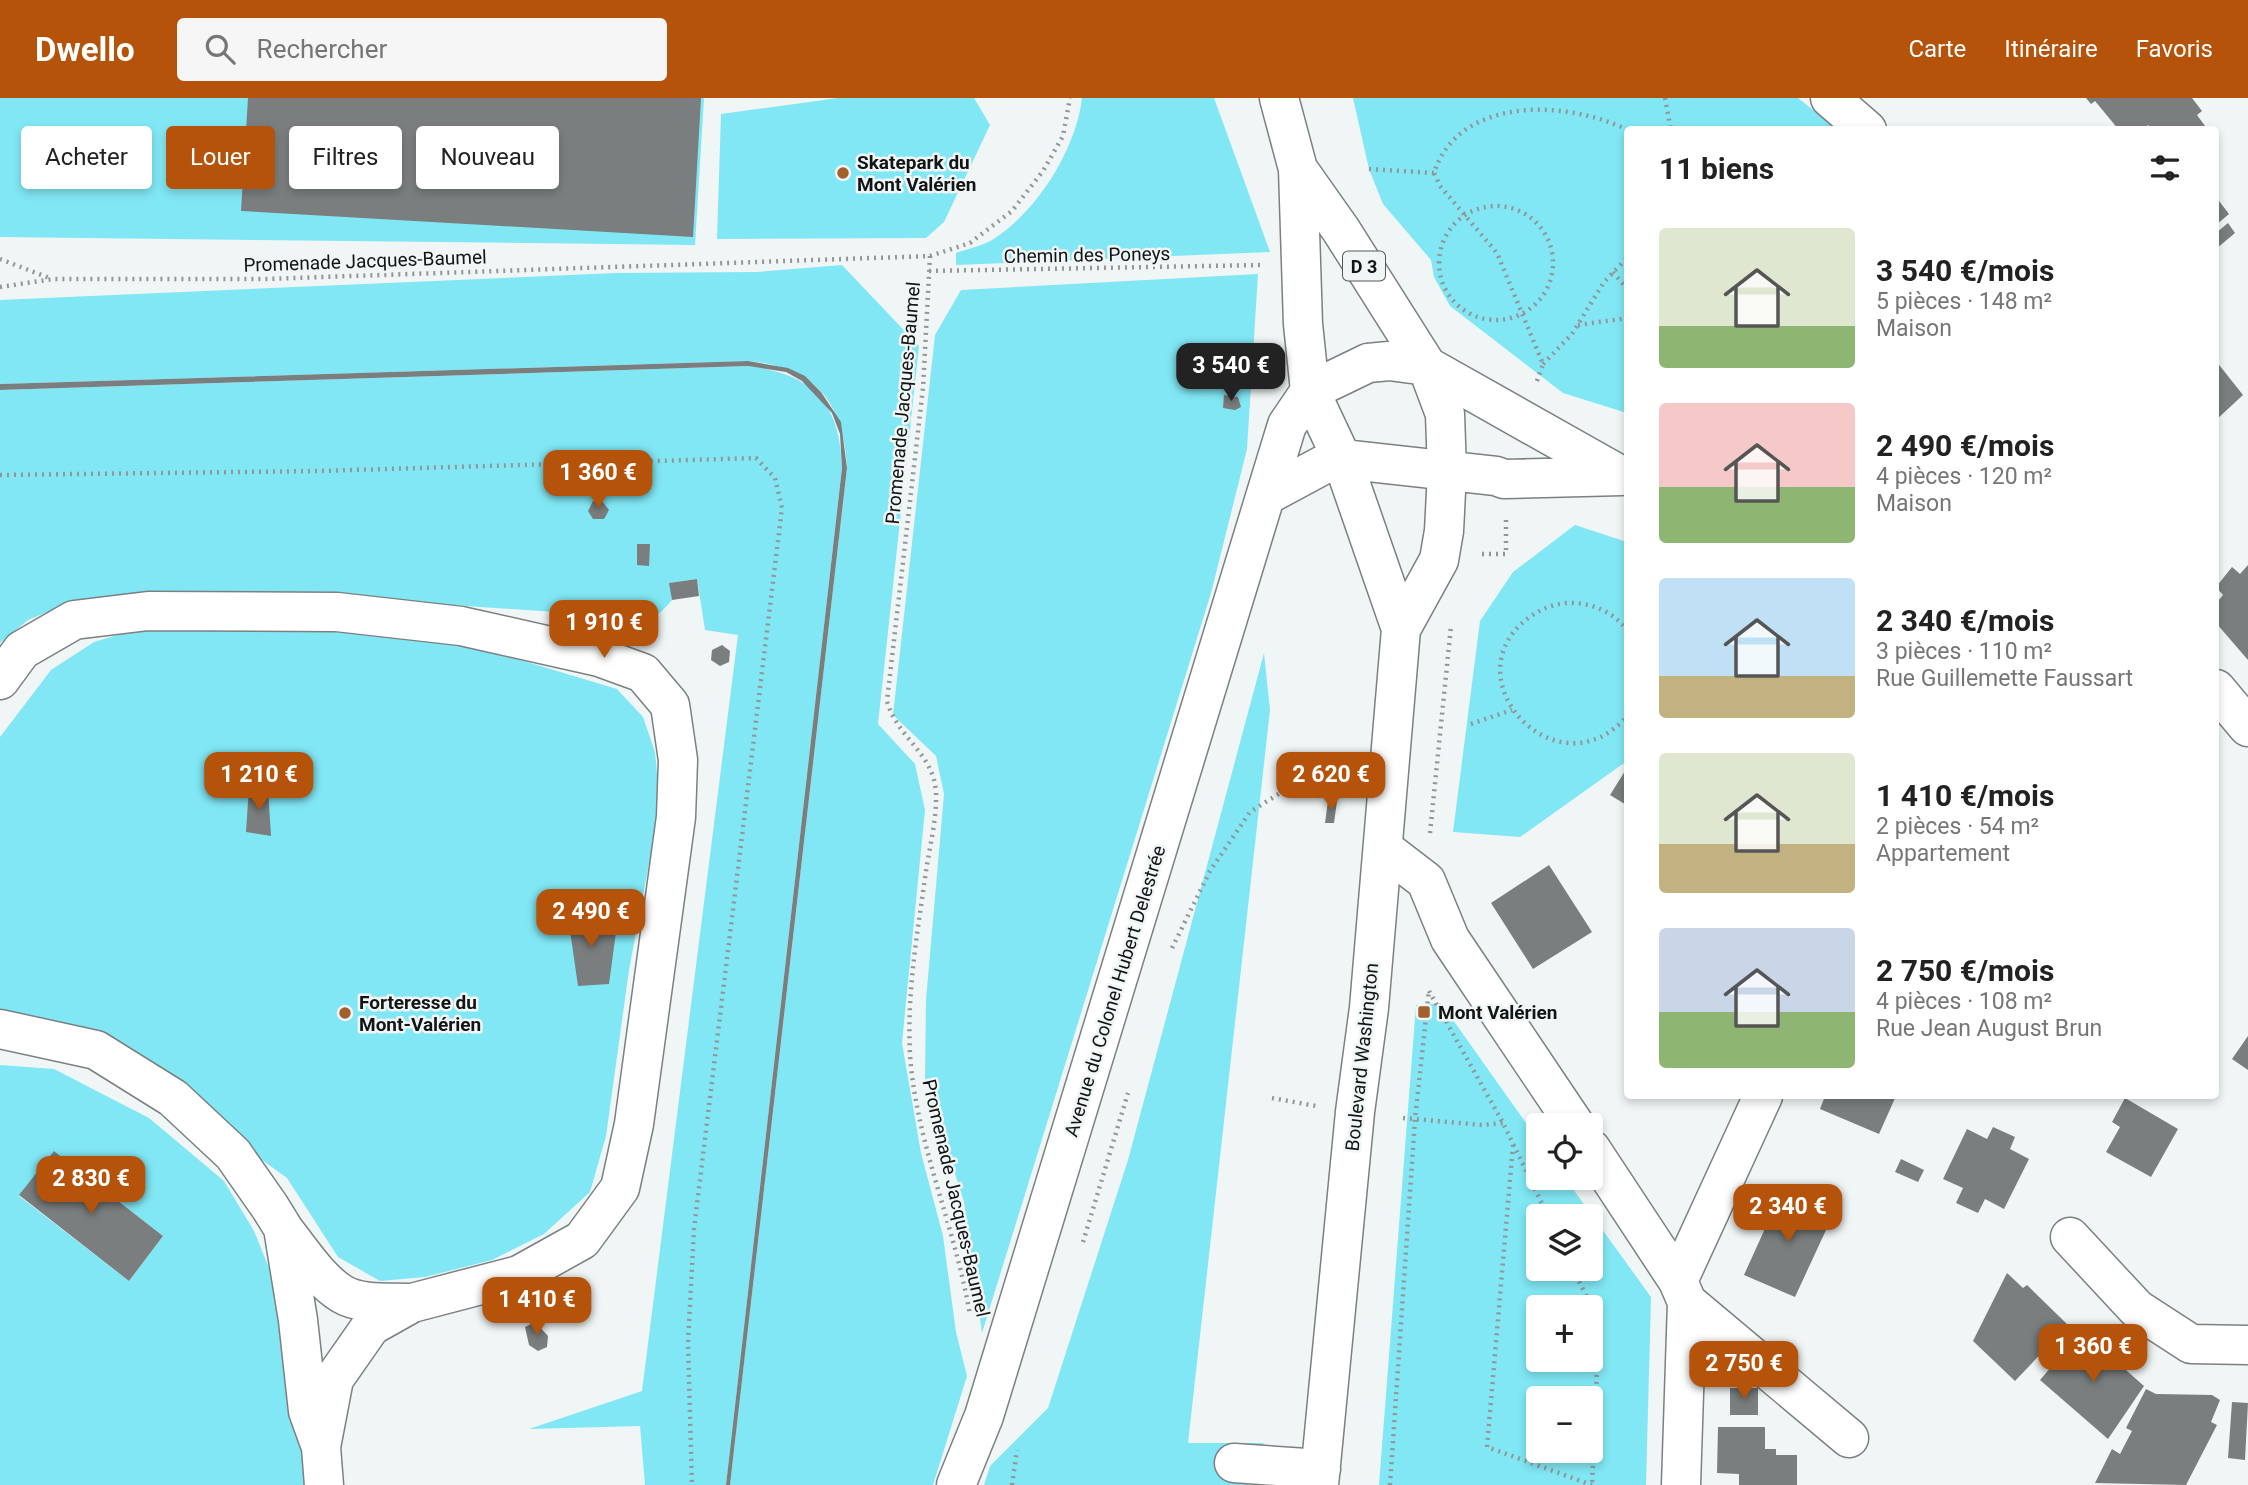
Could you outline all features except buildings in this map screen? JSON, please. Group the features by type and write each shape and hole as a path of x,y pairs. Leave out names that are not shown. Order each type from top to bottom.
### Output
{"street":[{"name":"D 3","path":"1279,98 1298,169 1303,324 1310,391"},
{"path":"1830,98 1862,126"},
{"name":"D 3","path":"1298,169 1341,230 1427,366 1624,476"},
{"path":"1310,391 1368,363 1389,361 1427,366"},
{"name":"Boulevard Washington","path":"1320,1477 1401,629 1439,560 1444,531 1447,472 1445,414 1427,366"},
{"name":"Boulevard Washington","path":"1310,391 1342,459 1401,629"},
{"name":"Avenue du Colonel Hubert Delestrée","path":"956,1485 988,1403 1269,494 1287,425 1310,391"},
{"path":"1269,494 1323,465 1342,459 1447,472"},
{"name":"D 3","path":"1447,472 1504,479 1624,477"},
{"path":"0,680 22,650 74,620 148,611 337,612 461,626 599,657 643,673 670,705 678,760 676,817 634,1124 620,1188 582,1240 519,1275 412,1303 371,1326 334,1379 321,1447"},
{"path":"2219,693 2248,727"},
{"path":"1382,848 1426,881 1450,939 1567,1113"},
{"path":"0,1028 96,1050 173,1098 233,1154 283,1228 320,1275 343,1295 362,1300 412,1303"},
{"path":"1681,1485 1683,1291 1762,1099"},
{"path":"1603,1168 1683,1291 1849,1438"},
{"path":"283,1228 309,1411 321,1447 324,1485"},
{"path":"2070,1237 2137,1309 2190,1344 2248,1345"},
{"path":"1256,1471 1320,1477"}],"path":[{"path":"930,256 971,243 1012,211 1043,171 1063,136 1070,98"},
{"path":"1665,98 1670,126"},
{"path":"1574,106 1624,128"},
{"path":"1469,118 1440,149 1434,173 1440,186 1467,214 1497,253 1543,364"},
{"path":"1369,169 1434,173"},
{"path":"1491,206 1511,208 1528,215 1542,229 1551,247 1553,266 1549,285 1539,302 1524,314 1505,320 1487,320 1455,304 1444,289 1439,272 1439,253 1445,236 1456,222 1467,214 1491,206"},
{"name":"Promenade Jacques-Baumel","path":"0,287 54,279 266,279 930,256 923,388 887,701 892,719 925,758 936,791 911,980 911,1064 923,1136 957,1252 971,1321"},
{"path":"0,259 54,279"},
{"path":"1534,387 1543,364 1577,325 1613,272 1624,261"},
{"name":"Chemin des Poneys","path":"929,271 1244,267"},
{"path":"1613,272 1624,285"},
{"path":"1577,325 1624,319"},
{"path":"0,475 320,471 756,458 775,478 782,508 694,1229 688,1343 692,1485"},
{"path":"1478,554 1506,554 1506,512 1500,517"},
{"path":"1624,628 1603,610 1581,603 1558,603 1537,612 1519,626 1507,645 1501,668 1503,692 1512,710 1530,730 1551,740 1574,744 1597,739 1618,727 1624,720"},
{"path":"1430,835 1452,618"},
{"path":"1471,724 1512,710"},
{"path":"1168,957 1229,839 1250,812 1307,776"},
{"path":"1390,1485 1415,1119 1431,977"},
{"path":"1429,990 1503,1123 1542,1204"},
{"path":"1272,1098 1321,1107"},
{"path":"1403,1118 1482,1125 1503,1123"},
{"path":"1513,1145 1487,1447 1592,1485 1599,1322 1579,1281"},
{"path":"1012,1485 1018,1445"}],"shaded area":[{"path":"0,98 704,98 695,245 0,237"},
{"name":"Skatepark du Mont Valérien","path":"838,98 974,98 990,125 944,222 926,238 717,239 721,114"},
{"path":"1082,98 1214,98 1270,252 956,265 956,253 992,240 1024,214 1038,197 1072,138"},
{"path":"1353,98 1798,98 1833,126 1624,126 1624,412 1563,393 1450,306 1434,277 1431,260 1383,204 1369,169"},
{"path":"842,265 919,346 878,724 915,764 925,810 902,1043 921,1153 943,1236 956,1332 967,1376 933,1485 730,1485 847,468 845,445 832,407 822,392 792,371 748,361 0,384 0,300 616,273 757,272"},
{"path":"1258,274 1247,449 1211,593 982,1333 964,1202 925,1079 926,1000 944,794 936,756 893,715 935,335 961,290"},
{"path":"748,366 790,376 819,395 836,425 842,468 726,1485 645,1485 640,1426 529,1429 642,1391 738,635 705,630 697,579 670,583 672,600 651,619 632,626 611,623 585,614 290,594 74,601 28,620 0,643 0,390"},
{"path":"1575,525 1624,541 1624,763 1520,837 1453,832 1480,621 1513,572"},
{"path":"140,628 338,630 484,649 617,689 643,717 655,752 660,805 629,970 606,1136 590,1192 544,1234 492,1260 425,1277 380,1281 338,1257 287,1178 251,1152 0,1016 0,737 51,670 94,642"},
{"path":"1264,653 1270,710 1188,1443 1263,1443 1277,1468 1277,1485 984,1485 990,1466 1048,1408 1128,1160"},
{"path":"1441,1003 1526,1123 1526,1190 1574,1190 1584,1204 1526,1204 1526,1281 1603,1281 1603,1231 1651,1297 1646,1485 1379,1485 1416,1005"},
{"path":"0,1065 54,1069 149,1118 224,1181 254,1231 280,1295 306,1485 0,1485","holes":["54,1151 163,1236 129,1281 19,1196"]}],"place":[{"name":"Skatepark du Mont Valérien","path":"843,173"},
{"name":"Mont Valérien","path":"1424,1012"},
{"name":"Forteresse du Mont-Valérien","path":"345,1013"}]}
